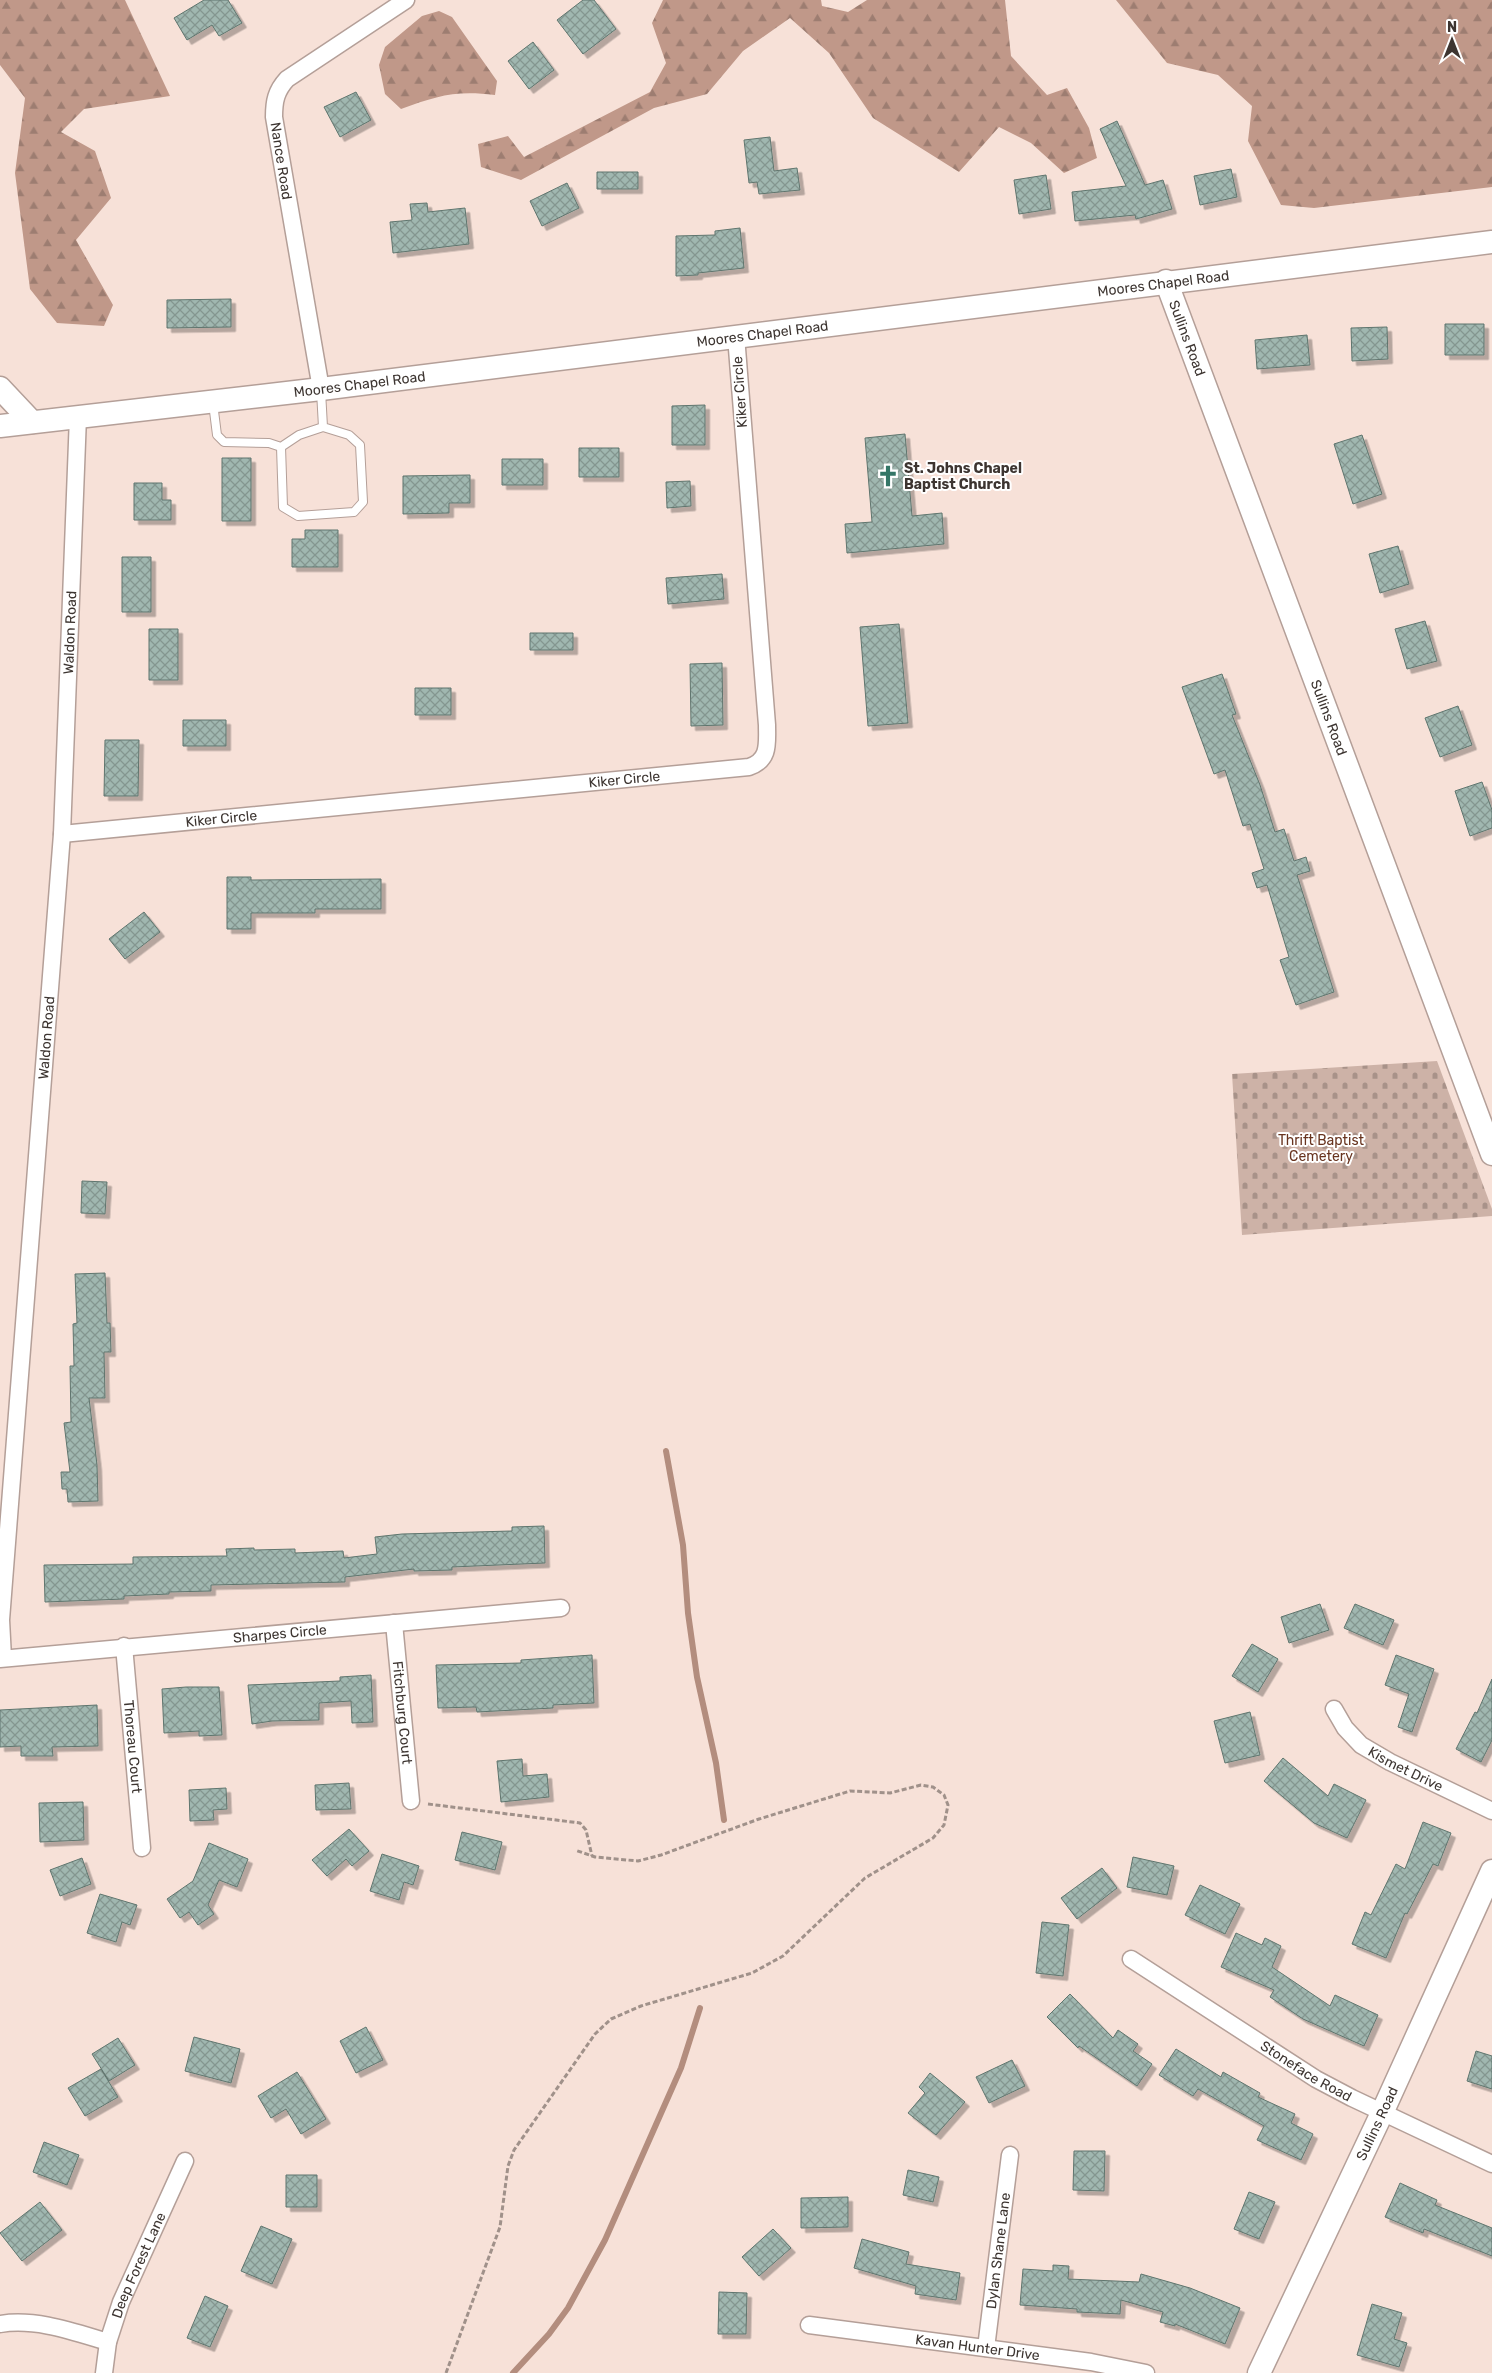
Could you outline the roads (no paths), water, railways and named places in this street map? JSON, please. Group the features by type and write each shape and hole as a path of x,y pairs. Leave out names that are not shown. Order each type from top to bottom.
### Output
{"street":[{"name":"Nance Road","path":"320,388 288,209 274,117 274,102 279,88 286,79 406,0"},
{"name":"Moores Chapel Road","path":"0,426 1492,242"},
{"name":"Sullins Road","path":"1166,281 1492,1154"},
{"name":"Kiker Circle","path":"62,834 749,767 761,761 767,752 767,725 736,336"},
{"path":"0,388 32,422"},
{"name":"Waldon Road","path":"2,1659 1,1620 62,834 78,416"},
{"name":"Sharpes Circle","path":"2,1659 124,1646 561,1608"},
{"name":"Fitchburg Court","path":"394,1623 411,1801"},
{"name":"Thoreau Court","path":"124,1646 142,1848"},
{"name":"Kismet Drive","path":"1334,1709 1345,1728 1360,1745 1390,1762 1492,1810"},
{"name":"Sullins Road","path":"1259,2373 1382,2113 1492,1871"},
{"name":"Stoneface Road","path":"1130,1959 1316,2079 1382,2113 1492,2164"},
{"name":"Dylan Shane Lane","path":"986,2348 1010,2155"},
{"name":"Deep Forest Lane","path":"104,2373 108,2342 121,2302 185,2161"},
{"path":"0,2324 43,2326 108,2342"},
{"name":"Kavan Hunter Drive","path":"809,2325 1091,2362 1146,2373"}],"lane":[{"path":"320,388 323,426"},
{"path":"213,400 218,435 224,442 268,443 282,447"},
{"path":"323,426 349,435 360,445 363,502 354,512 298,516 284,507 282,447 299,435 323,426"}],"waterway":[{"path":"666,1451 683,1545 688,1613 697,1677 716,1763 724,1820"},
{"path":"513,2373 549,2334 568,2308 605,2240 681,2068 700,2008"}],"place":[{"name":"St. Johns Chapel Baptist Church","path":"888,476"}],"park label":[{"name":"Thrift Baptist Cemetery","path":"1321,1148"}]}
